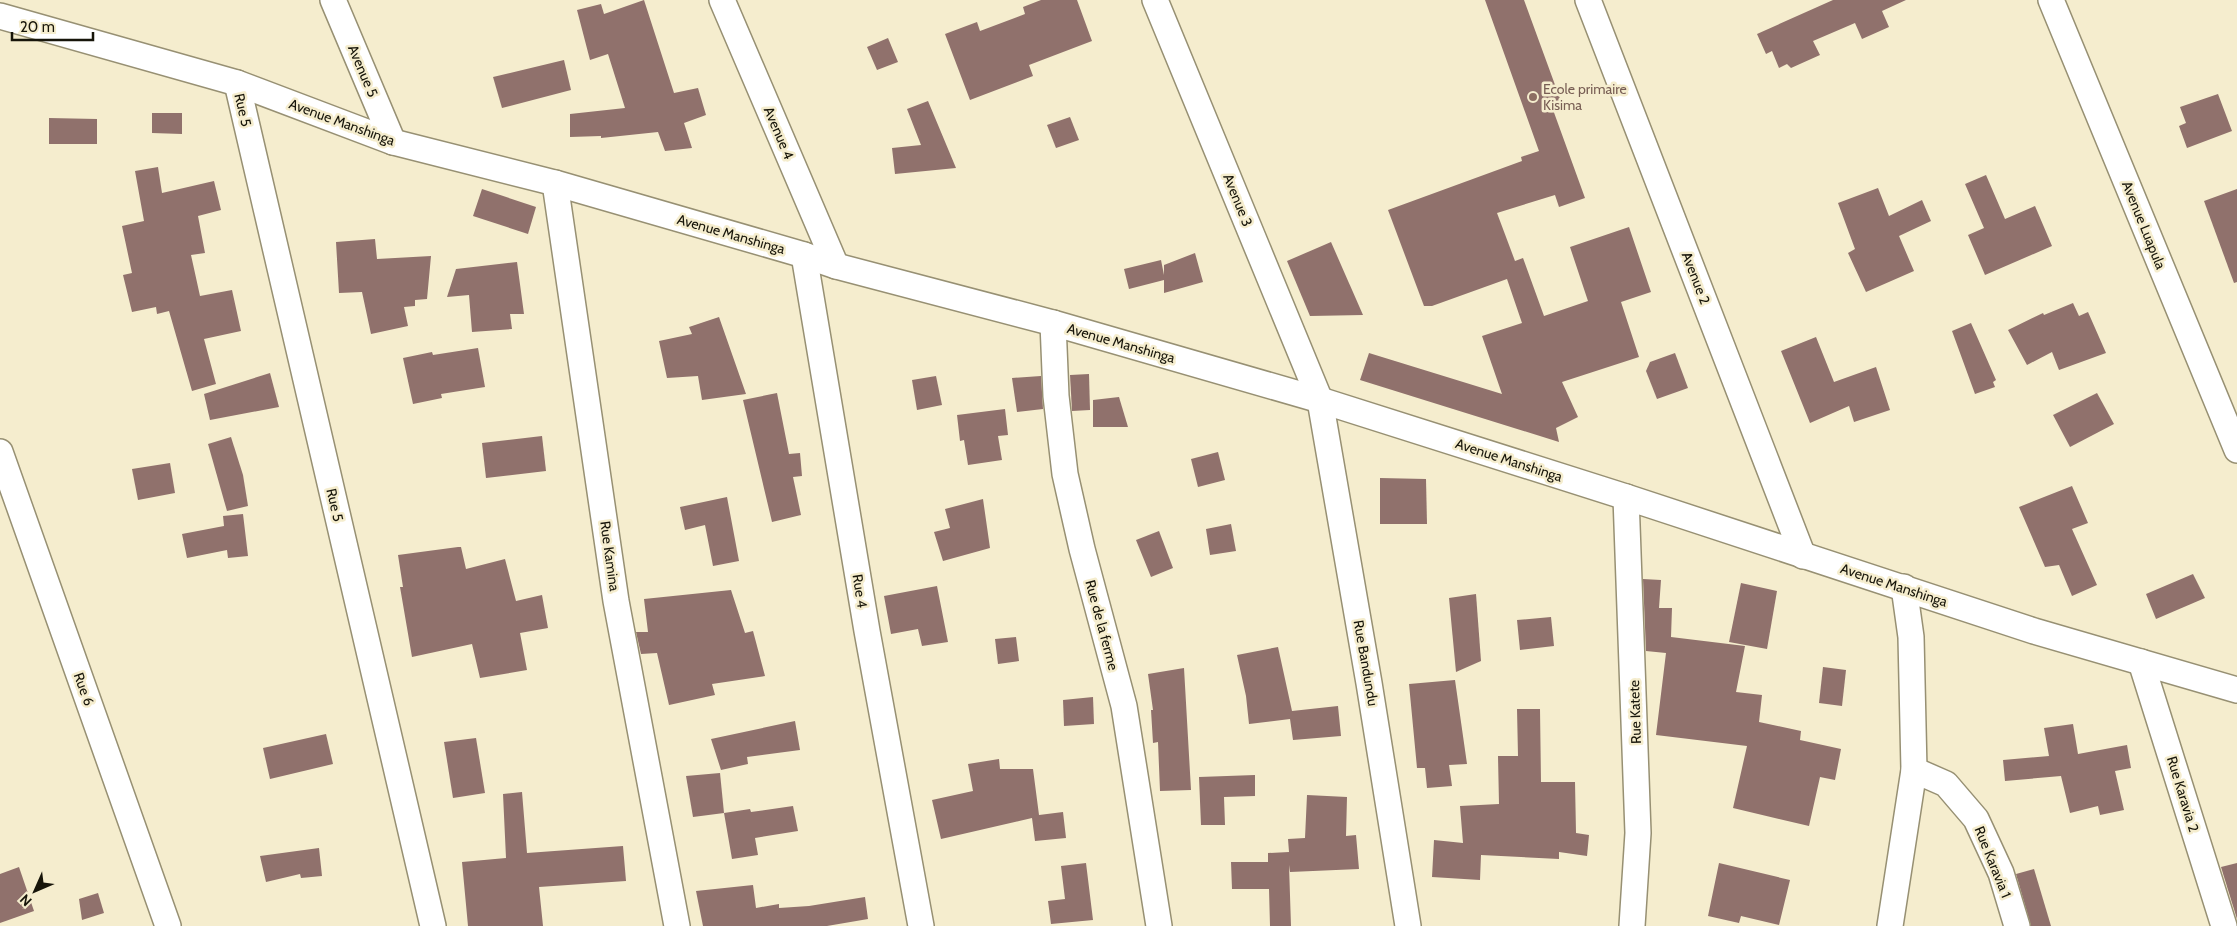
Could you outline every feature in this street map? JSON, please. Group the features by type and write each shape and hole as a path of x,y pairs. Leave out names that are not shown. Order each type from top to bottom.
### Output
{"street":[{"name":"Avenue 5","path":"333,0 393,142"},
{"name":"Avenue 4","path":"722,0 836,266"},
{"name":"Avenue 3","path":"1155,0 1320,400"},
{"name":"Avenue 2","path":"1588,0 1803,556"},
{"name":"Avenue Luapula","path":"2051,0 2237,450"},
{"name":"Avenue Manshinga","path":"0,16 237,83 393,142 556,184 804,255 836,266 1053,323 1320,400 1626,497 2034,631 2237,690"},
{"name":"Rue 5","path":"237,83 433,926"},
{"name":"Rue Kamina","path":"556,184 616,601 677,926"},
{"name":"Rue 4","path":"804,255 867,630 921,926"},
{"name":"Rue de la ferme","path":"1053,323 1056,396 1065,474 1087,567 1124,706 1159,926"},
{"name":"Rue Bandundu","path":"1320,400 1368,673 1408,926"},
{"name":"Rue 6","path":"0,452 168,926"},
{"name":"Rue Katete","path":"1626,497 1638,833 1632,926"},
{"path":"1890,926 1914,770 1911,637 1904,587"},
{"name":"Rue Karavia 2","path":"2142,662 2224,926"},
{"name":"Rue Karavia 1","path":"1914,770 1946,784 1976,819 2001,873 2017,926"}],"building":[{"path":"644,0 674,93 698,88 706,115 684,123 692,148 665,151 658,132 601,138 601,136 570,137 570,114 625,108 608,54 590,60 577,10 601,4 604,14"},
{"path":"1041,0 1077,0 1092,41 1029,65 1033,76 970,100 945,34 977,22 980,31 1025,14 1023,7"},
{"path":"1485,0 1524,0 1562,104 1552,107 1585,198 1559,207 1555,195 1497,213 1515,261 1523,258 1544,316 1588,301 1570,247 1629,227 1651,292 1621,302 1639,357 1562,382 1578,417 1556,428 1559,442 1360,380 1369,353 1502,394 1482,336 1522,323 1507,279 1432,306 1424,306 1388,210 1522,161 1521,157 1539,151"},
{"path":"1833,0 1906,0 1882,11 1889,27 1862,39 1855,23 1813,41 1820,55 1791,68 1787,64 1779,68 1772,51 1766,54 1757,34"},
{"path":"888,38 898,62 877,70 867,47"},
{"path":"564,60 571,90 502,108 493,77"},
{"path":"2218,94 2232,131 2187,148 2179,126 2186,123 2180,107"},
{"path":"928,101 956,168 895,174 892,148 921,145 907,109"},
{"path":"152,113 182,113 182,134 152,133"},
{"path":"1070,117 1079,140 1056,148 1047,125"},
{"path":"49,118 97,119 97,144 49,144"},
{"path":"158,167 162,193 214,181 221,210 198,216 205,253 191,255 200,296 232,290 241,331 204,339 216,384 192,391 169,311 157,314 156,307 132,312 123,275 132,273 122,226 144,221 135,171"},
{"path":"1986,175 2005,219 2035,206 2052,246 1985,275 1968,235 1984,228 1965,184"},
{"path":"1878,188 1889,216 1922,200 1931,221 1899,236 1914,271 1866,292 1848,253 1855,249 1838,203"},
{"path":"482,189 536,207 528,234 473,216"},
{"path":"2237,189 2237,282 2234,283 2204,201"},
{"path":"375,239 377,259 431,256 427,299 415,300 415,306 404,307 408,326 371,334 362,292 339,293 336,242"},
{"path":"1331,242 1363,315 1310,316 1287,261"},
{"path":"1195,253 1203,282 1164,293 1164,280 1129,289 1124,269 1161,260 1164,275 1164,265"},
{"path":"517,262 524,314 510,314 512,329 472,332 469,295 447,297 456,269"},
{"path":"2073,303 2079,316 2088,312 2106,353 2059,370 2052,352 2027,365 2008,330 2043,313 2044,315"},
{"path":"719,317 746,394 702,400 698,376 667,378 659,341 692,334 689,327"},
{"path":"1971,323 1996,380 1993,382 1995,387 1975,394 1952,331"},
{"path":"1816,337 1834,382 1876,367 1890,410 1854,422 1849,406 1810,423 1781,351"},
{"path":"478,348 485,387 441,394 442,398 413,404 403,358 432,352 433,355"},
{"path":"1675,353 1688,388 1657,399 1646,371 1650,362"},
{"path":"270,373 279,407 210,420 204,394"},
{"path":"1089,374 1090,410 1072,411 1070,375"},
{"path":"936,376 942,405 917,410 912,380"},
{"path":"1041,376 1043,409 1017,412 1012,378"},
{"path":"777,393 789,454 800,453 802,476 793,477 801,515 772,522 743,400"},
{"path":"2097,393 2114,424 2070,447 2053,415"},
{"path":"1119,397 1128,427 1093,427 1093,400"},
{"path":"1005,409 1008,435 998,436 1002,460 968,465 964,440 960,441 957,415"},
{"path":"542,436 546,471 486,478 482,443"},
{"path":"231,437 243,475 248,506 227,511 208,444"},
{"path":"1218,452 1225,480 1198,487 1191,459"},
{"path":"170,463 175,493 138,500 132,469"},
{"path":"1380,478 1426,479 1427,524 1380,524"},
{"path":"2072,486 2088,523 2072,529 2097,585 2072,596 2059,565 2045,567 2019,507"},
{"path":"727,497 739,561 713,566 705,525 685,530 680,507"},
{"path":"983,499 990,548 943,561 934,532 950,528 945,509"},
{"path":"243,514 248,556 228,558 227,550 187,558 182,534 224,526 223,516"},
{"path":"1231,524 1236,551 1210,555 1206,529"},
{"path":"1159,531 1173,568 1151,577 1136,540"},
{"path":"461,547 466,569 505,559 516,601 542,595 548,628 520,633 527,670 480,678 472,644 412,657 400,587 403,587 398,555"},
{"path":"2193,574 2205,598 2156,619 2146,594"},
{"path":"1643,579 1661,580 1659,608 1672,608 1671,637 1745,646 1736,692 1762,695 1759,722 1801,731 1800,740 1841,749 1835,780 1820,777 1809,826 1733,808 1747,746 1656,735 1666,653 1646,651"},
{"path":"1741,583 1777,591 1767,649 1729,642"},
{"path":"937,586 948,642 922,646 918,629 891,634 884,596"},
{"path":"731,590 745,633 753,631 765,676 712,684 715,695 669,705 657,653 641,654 636,632 648,632 644,599"},
{"path":"1476,594 1481,661 1456,672 1449,598"},
{"path":"1551,617 1554,646 1520,650 1517,620"},
{"path":"1016,637 1019,661 998,664 995,639"},
{"path":"1278,647 1292,711 1338,706 1341,736 1293,740 1290,719 1249,724 1246,696 1237,655"},
{"path":"1823,667 1846,670 1842,706 1819,703"},
{"path":"1184,668 1191,790 1160,791 1158,742 1153,743 1151,710 1153,710 1148,674"},
{"path":"1455,680 1467,764 1449,765 1452,786 1427,788 1425,768 1417,768 1409,684"},
{"path":"1093,697 1094,724 1064,726 1063,700"},
{"path":"1517,709 1540,709 1541,782 1575,782 1576,833 1589,835 1587,856 1559,852 1559,859 1481,855 1480,880 1432,877 1434,840 1463,843 1460,806 1499,804 1498,756 1518,756"},
{"path":"795,721 800,750 747,757 748,764 721,770 711,739"},
{"path":"2073,724 2078,754 2127,745 2131,768 2115,771 2124,810 2100,815 2098,806 2070,813 2061,776 2005,781 2003,760 2049,756 2044,728"},
{"path":"326,734 333,764 270,779 263,748"},
{"path":"476,738 485,793 453,798 444,742"},
{"path":"999,759 1000,769 1033,769 1039,815 1063,812 1066,838 1035,841 1032,818 941,839 932,800 973,791 968,764"},
{"path":"720,773 724,813 693,817 686,776"},
{"path":"1255,775 1255,796 1224,797 1225,825 1201,825 1199,777"},
{"path":"522,792 527,853 623,846 626,881 539,887 543,926 468,926 462,862 506,858 503,794"},
{"path":"1307,795 1347,797 1346,836 1356,835 1359,869 1290,872 1289,865 1291,926 1270,926 1269,889 1232,889 1231,862 1268,862 1268,853 1289,852 1288,839 1305,838"},
{"path":"793,806 798,831 755,838 758,855 732,859 724,813 750,809 751,812"},
{"path":"319,848 322,876 301,878 300,874 266,882 260,856"},
{"path":"1086,863 1093,920 1051,924 1048,901 1065,899 1061,866"},
{"path":"1719,863 1790,880 1779,925 1741,916 1739,923 1708,916"},
{"path":"2237,863 2237,919 2221,867"},
{"path":"19,867 34,911 0,923 0,874"},
{"path":"2034,869 2051,926 2031,926 2016,874"},
{"path":"753,885 756,908 779,904 779,908 809,906 865,897 868,919 827,926 703,926 696,891"},
{"path":"98,893 104,913 82,920 79,899"}],"place":[{"name":"Ecole primaire Kisima","path":"1533,97"}]}
